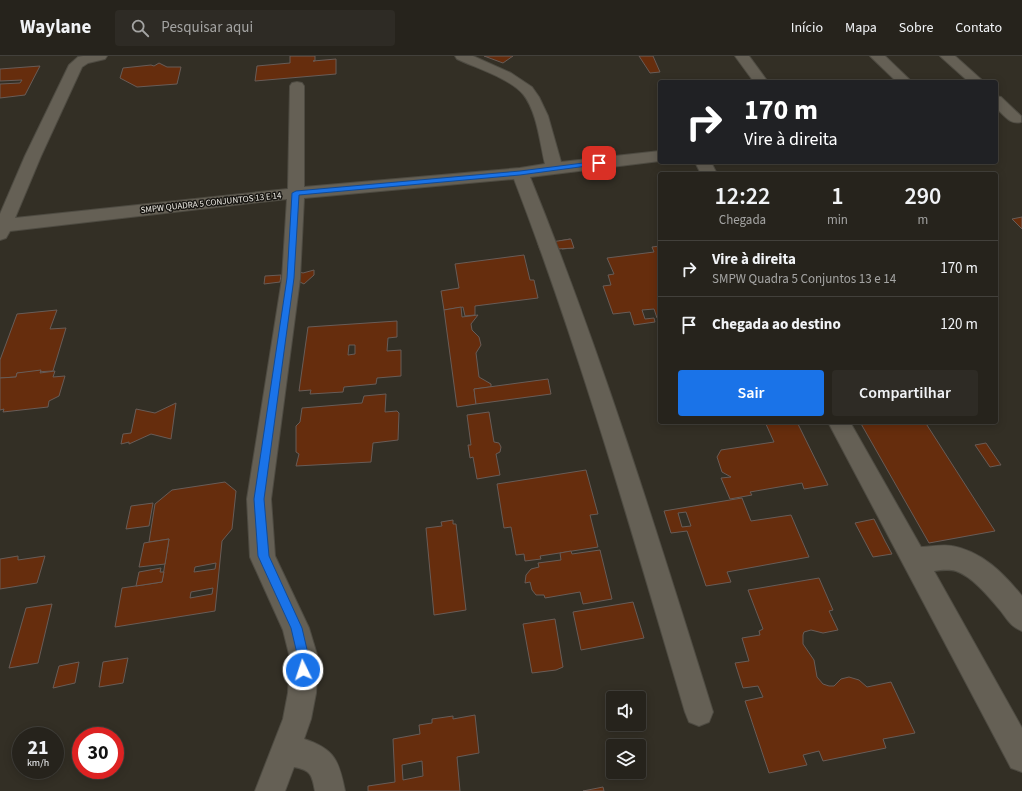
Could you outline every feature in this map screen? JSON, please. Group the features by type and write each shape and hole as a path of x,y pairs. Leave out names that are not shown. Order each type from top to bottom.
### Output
{"street":[{"path":"1,228 33,156 76,66 83,60 100,56"},
{"path":"462,56 516,82 527,89 536,102 554,168"},
{"path":"742,56 760,80"},
{"path":"877,56 903,80"},
{"path":"947,56 975,80"},
{"path":"270,791 297,719 302,693 304,658 296,628 264,556 259,499 291,278 296,193 297,86"},
{"path":"998,103 1012,122"},
{"name":"SMPW QUADRA 5 CONJUNTOS 13 E 14","path":"1,228 296,193 520,173 658,156"},
{"path":"520,173 550,245 621,456 699,712"},
{"path":"840,424 1022,757"},
{"path":"914,560 952,558 965,561 983,572 1022,618"},
{"path":"286,750 306,754 320,762 326,771 330,791"}],"building":[{"path":"290,56 315,56 315,61 336,59 336,74 255,81 257,66 290,63"},
{"path":"484,56 513,56 503,63"},
{"path":"639,56 653,56 660,72 650,73"},
{"path":"159,63 167,67 181,67 177,84 137,87 120,78 123,68 154,66"},
{"path":"40,66 25,95 0,98 0,84 20,83 22,80 0,81 0,69"},
{"path":"1022,217 1022,229 1012,219"},
{"path":"570,239 573,248 562,249 559,241"},
{"path":"571,239 574,248 540,250 538,244"},
{"path":"658,246 658,318 654,309 642,310 645,319 654,318 655,322 634,325 630,312 613,314 603,286 611,285 608,275 614,274 607,258 654,252 652,247"},
{"path":"524,255 530,280 534,280 538,298 475,306 475,315 465,316 463,307 444,310 441,291 459,288 455,264"},
{"path":"314,270 314,275 304,284 298,281 300,272 303,273"},
{"path":"281,275 280,282 264,284 265,276"},
{"path":"461,307 462,317 478,315 471,324 472,330 479,337 481,345 476,353 479,377 491,384 491,387 474,389 476,404 457,407 444,310"},
{"path":"57,310 50,329 66,328 53,371 17,373 16,377 0,378 0,360 17,314"},
{"path":"397,321 397,337 388,338 387,351 401,350 401,376 377,378 376,384 344,387 343,392 310,394 311,390 299,391 308,327","holes":["349,345 355,345 355,354 348,355"]},
{"path":"41,370 40,373 55,371 53,377 65,376 59,396 49,401 48,407 3,412 4,409 0,410 0,378 16,377 17,373"},
{"path":"548,379 551,394 476,404 474,389"},
{"path":"386,394 385,412 397,411 399,413 398,440 373,443 371,462 296,466 299,454 296,452 296,426 300,422 302,408 362,403 364,396"},
{"path":"176,403 171,439 151,434 129,444 129,442 121,444 123,434 131,433 136,409 155,413"},
{"path":"489,412 494,442 499,443 501,447 500,452 496,454 500,475 477,479 473,457 470,458 468,445 471,445 467,415"},
{"path":"766,424 798,424 828,485 804,489 802,483 750,492 752,495 730,499 721,478 731,477 722,472 717,457 721,450 774,442"},
{"path":"861,424 926,424 995,531 929,543"},
{"path":"986,443 1001,465 990,467 975,445"},
{"path":"586,470 598,514 590,515 598,547 540,556 541,559 525,561 524,554 516,555 511,527 504,528 497,484"},
{"path":"225,482 236,491 232,529 222,541 215,611 115,627 122,588 162,582 169,539 149,542 155,504 172,490","holes":["216,563 215,569 194,572 195,567","213,588 212,594 190,598 191,592"]},
{"path":"742,498 751,521 791,515 809,557 727,572 731,582 706,586 687,531 671,533 664,511","holes":["686,512 691,526 682,527 678,513"]},
{"path":"153,503 149,526 126,529 131,506"},
{"path":"874,519 892,554 873,557 855,523"},
{"path":"453,520 453,524 456,524 466,610 434,615 426,528 442,526 441,522"},
{"path":"169,539 165,564 139,567 144,543"},
{"path":"600,550 612,599 583,604 580,592 545,598 544,595 536,595 532,590 530,582 525,583 526,575 531,569 539,567 538,563 561,560 560,553 571,551 572,554"},
{"path":"18,556 18,560 45,556 37,583 0,589 0,559"},
{"path":"161,568 160,572 164,572 162,582 136,586 139,572"},
{"path":"819,578 833,610 829,611 838,630 823,633 811,630 804,632 803,644 814,660 817,677 823,684 829,686 834,686 841,679 849,677 859,680 867,687 891,682 915,733 883,739 886,748 823,761 819,751 803,755 807,765 769,773 745,701 763,697 758,686 743,688 735,663 749,661 742,638 760,635 759,631 763,629 748,590"},
{"path":"633,602 644,638 581,650 573,612"},
{"path":"52,604 38,663 9,668 26,608"},
{"path":"555,619 563,667 556,670 532,673 523,624"},
{"path":"128,658 123,683 99,687 103,662"},
{"path":"79,662 75,683 53,688 59,666"},
{"path":"475,715 479,753 457,757 460,791 368,791 368,786 395,782 393,739 420,734 419,725 432,723 432,719 453,716 453,719","holes":["422,761 423,776 403,780 402,765"]},
{"path":"603,787 604,791 583,791"}],"route":[{"path":"303,670 304,658 296,628 283,602 264,556 259,499 276,372 291,278 296,193 520,173 599,163"}]}
